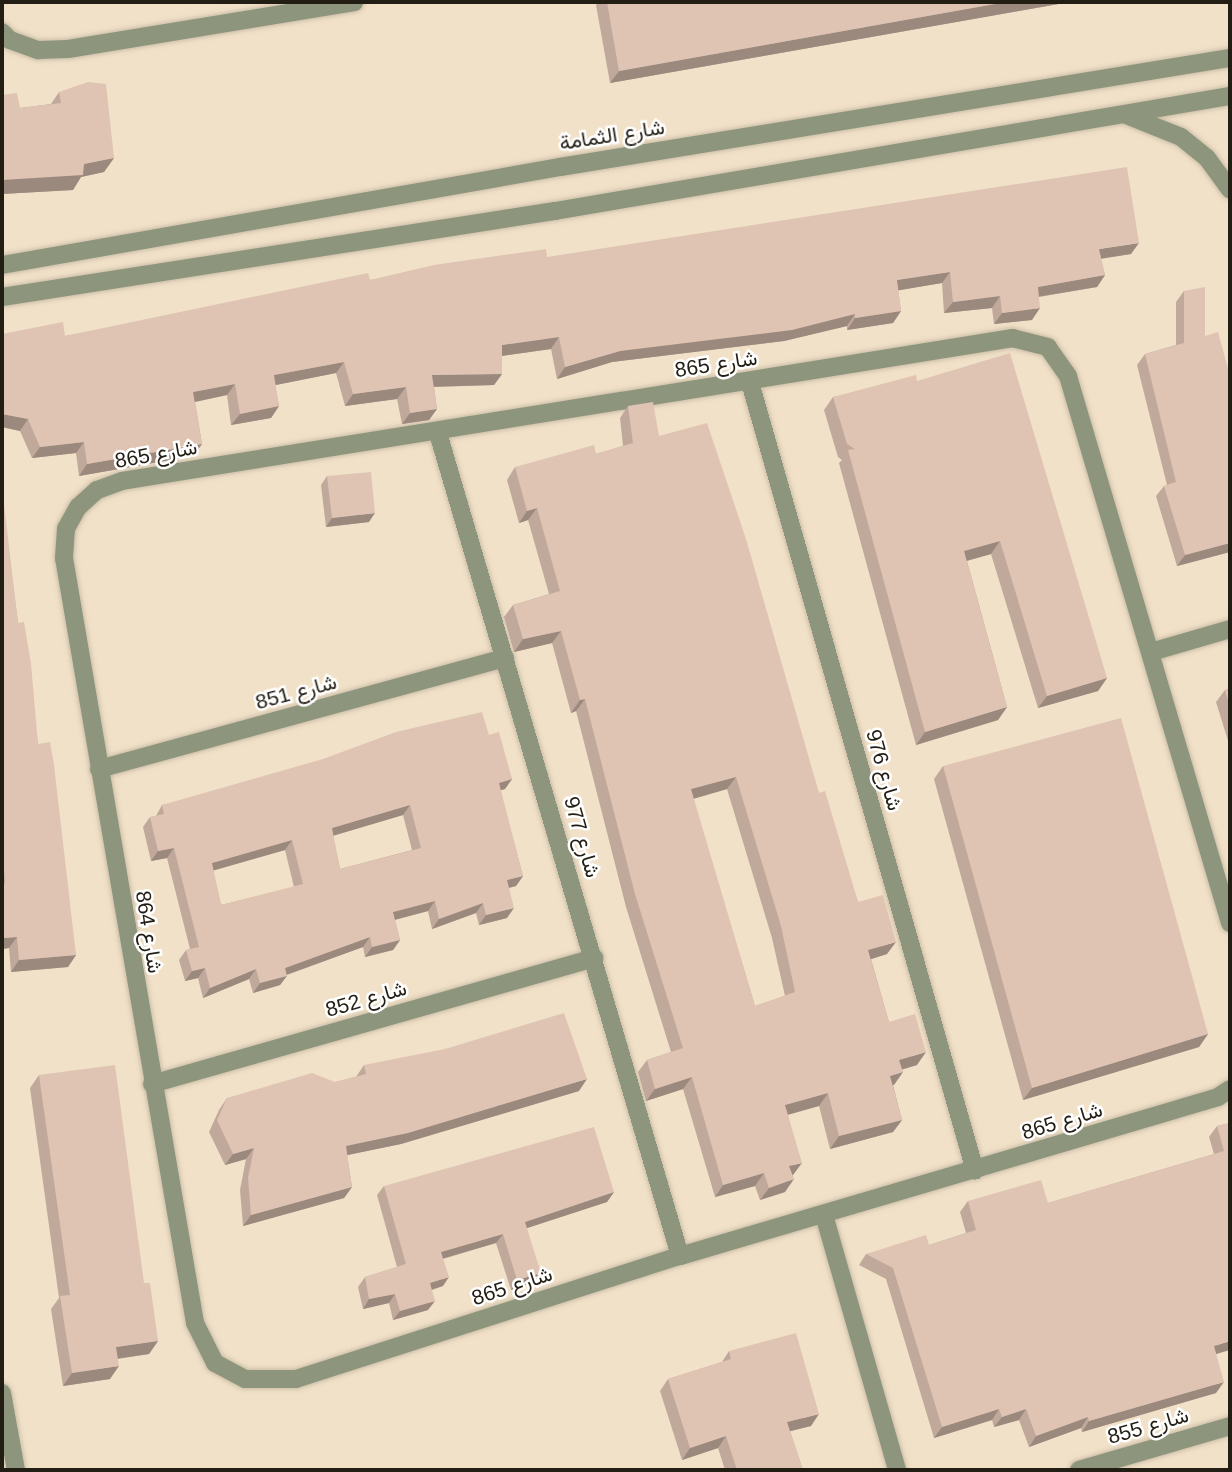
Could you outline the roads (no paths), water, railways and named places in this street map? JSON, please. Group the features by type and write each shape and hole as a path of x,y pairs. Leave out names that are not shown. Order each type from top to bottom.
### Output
{"street":[{"path":"2,33 10,40 38,50 68,49 354,2"},
{"name":"شارع الثمامة","path":"2,265 547,169 1230,58"},
{"path":"2,296 555,211 1230,96"},
{"path":"1118,113 1181,136 1207,158 1230,184"},
{"name":"شارع 865","path":"78,506 97,490 122,481 438,433 1013,338 1048,347 1068,376 1230,923"},
{"name":"شارع 976","path":"750,382 975,1171"},
{"name":"شارع 977","path":"438,433 680,1256"},
{"name":"شارع 864","path":"78,506 66,529 64,558 195,1323 215,1363"},
{"path":"1151,652 1230,629"},
{"name":"شارع 851","path":"99,769 505,658"},
{"name":"شارع 852","path":"152,1084 594,958"},
{"name":"شارع 865","path":"215,1363 245,1379 296,1379 680,1256 1219,1097 1230,1089"},
{"path":"824,1215 897,1470"},
{"path":"2,1393 16,1470"},
{"name":"شارع 855","path":"1079,1470 1230,1426"}]}
